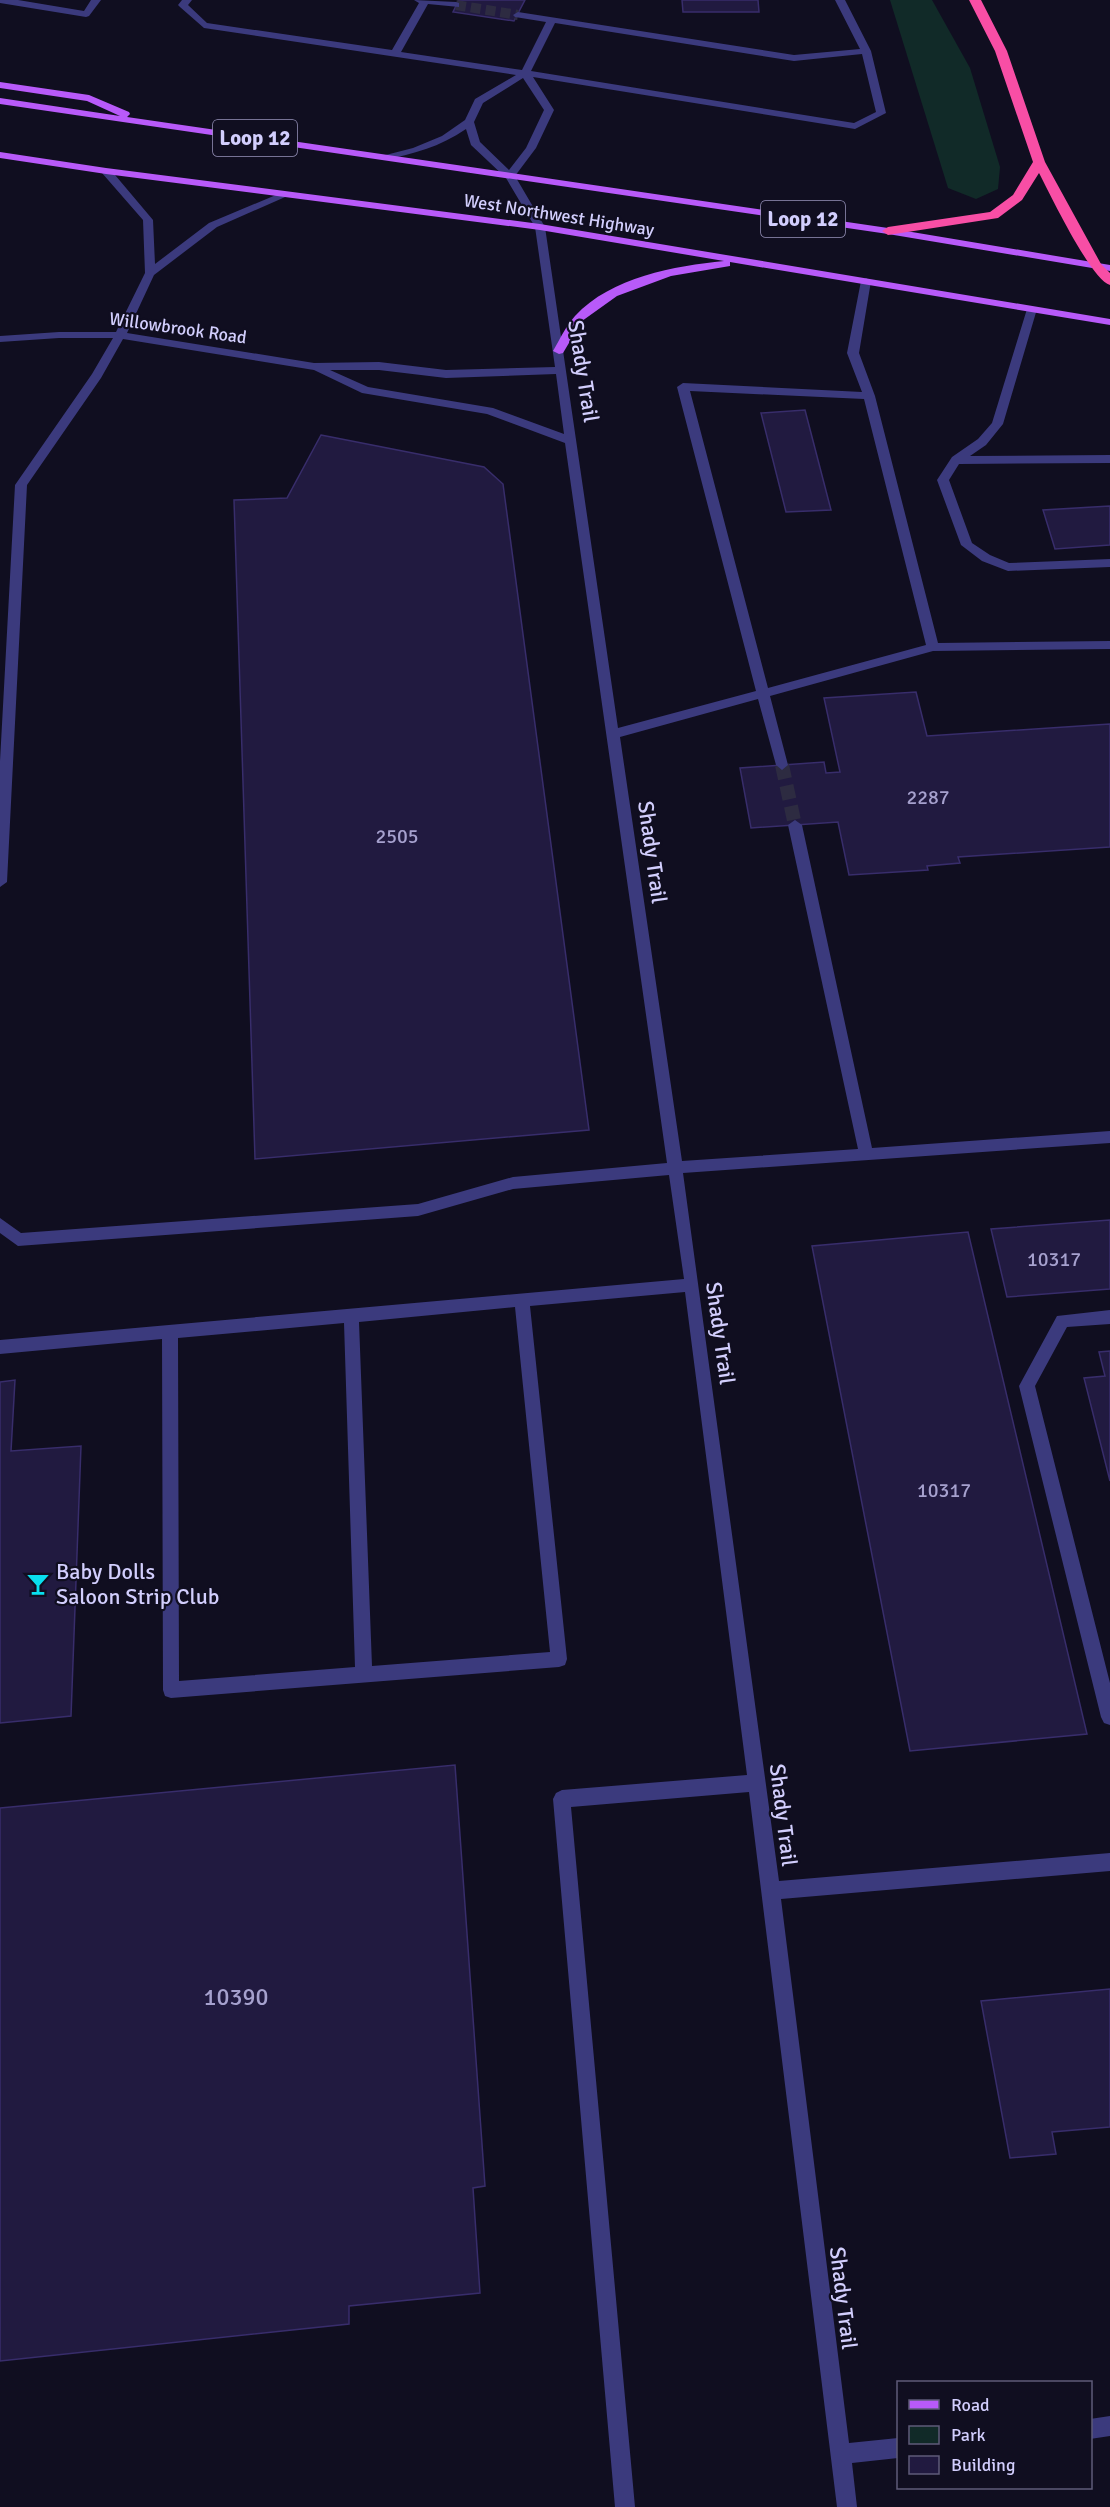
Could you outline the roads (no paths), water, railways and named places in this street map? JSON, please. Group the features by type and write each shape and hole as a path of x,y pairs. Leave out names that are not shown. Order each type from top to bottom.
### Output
{"highway":[{"path":"975,0 1000,51 1039,162 1096,266 1110,281"},
{"path":"888,231 994,215 1018,197 1039,162"}],"main road":[{"path":"0,85 89,98 144,122"},
{"name":"West Northwest Highway","path":"0,101 888,231 1110,268"},
{"name":"West Northwest Highway","path":"0,155 106,171 540,227 1110,322"},
{"path":"559,351 580,316 600,301 648,278 704,266 752,262"}],"street":[{"path":"0,0 86,14 96,0"},
{"path":"187,0 183,5 204,25 855,126 881,113 867,51 840,0"},
{"path":"396,54 422,0 456,5"},
{"path":"518,15 794,58 867,51"},
{"path":"383,157 426,146 446,138 469,122 479,101 525,73 552,20"},
{"path":"510,176 531,148 549,110 525,73"},
{"name":"Shady Trail","path":"469,122 475,143 510,176 540,227 615,734 692,1285 771,1891 847,2507"},
{"path":"106,171 148,220 150,273"},
{"path":"0,882 21,485 97,375 120,335 150,273 213,225 287,194"},
{"path":"866,281 853,353 869,396 933,647"},
{"path":"1032,309 997,424 982,442 956,460 943,480 967,545 986,558 1008,567 1110,564"},
{"name":"Willowbrook Road","path":"0,339 59,335 120,335 314,367 379,366 446,374 562,370"},
{"name":"Willowbrook Road","path":"314,367 366,390 489,411 572,441"},
{"path":"782,765 683,387 869,396"},
{"path":"956,460 1110,459"},
{"path":"615,734 933,647 1110,645"},
{"path":"795,825 866,1154"},
{"path":"0,1224 18,1240 418,1210 513,1183 674,1168 1110,1137"},
{"path":"0,1347 692,1285"},
{"path":"170,1332 171,1690 559,1659 522,1300"},
{"path":"351,1316 364,1675"},
{"path":"1110,1317 1062,1321 1027,1386 1110,1717"},
{"path":"625,2507 562,1799 757,1783"},
{"path":"771,1891 1110,1862"},
{"path":"1092,2429 1110,2426"},
{"path":"841,2454 897,2448"}],"tunnel":[{"path":"456,5 518,15"},
{"path":"782,765 795,825"}],"place":[{"name":"Baby Dolls Saloon Strip Club","path":"38,1584"}]}
